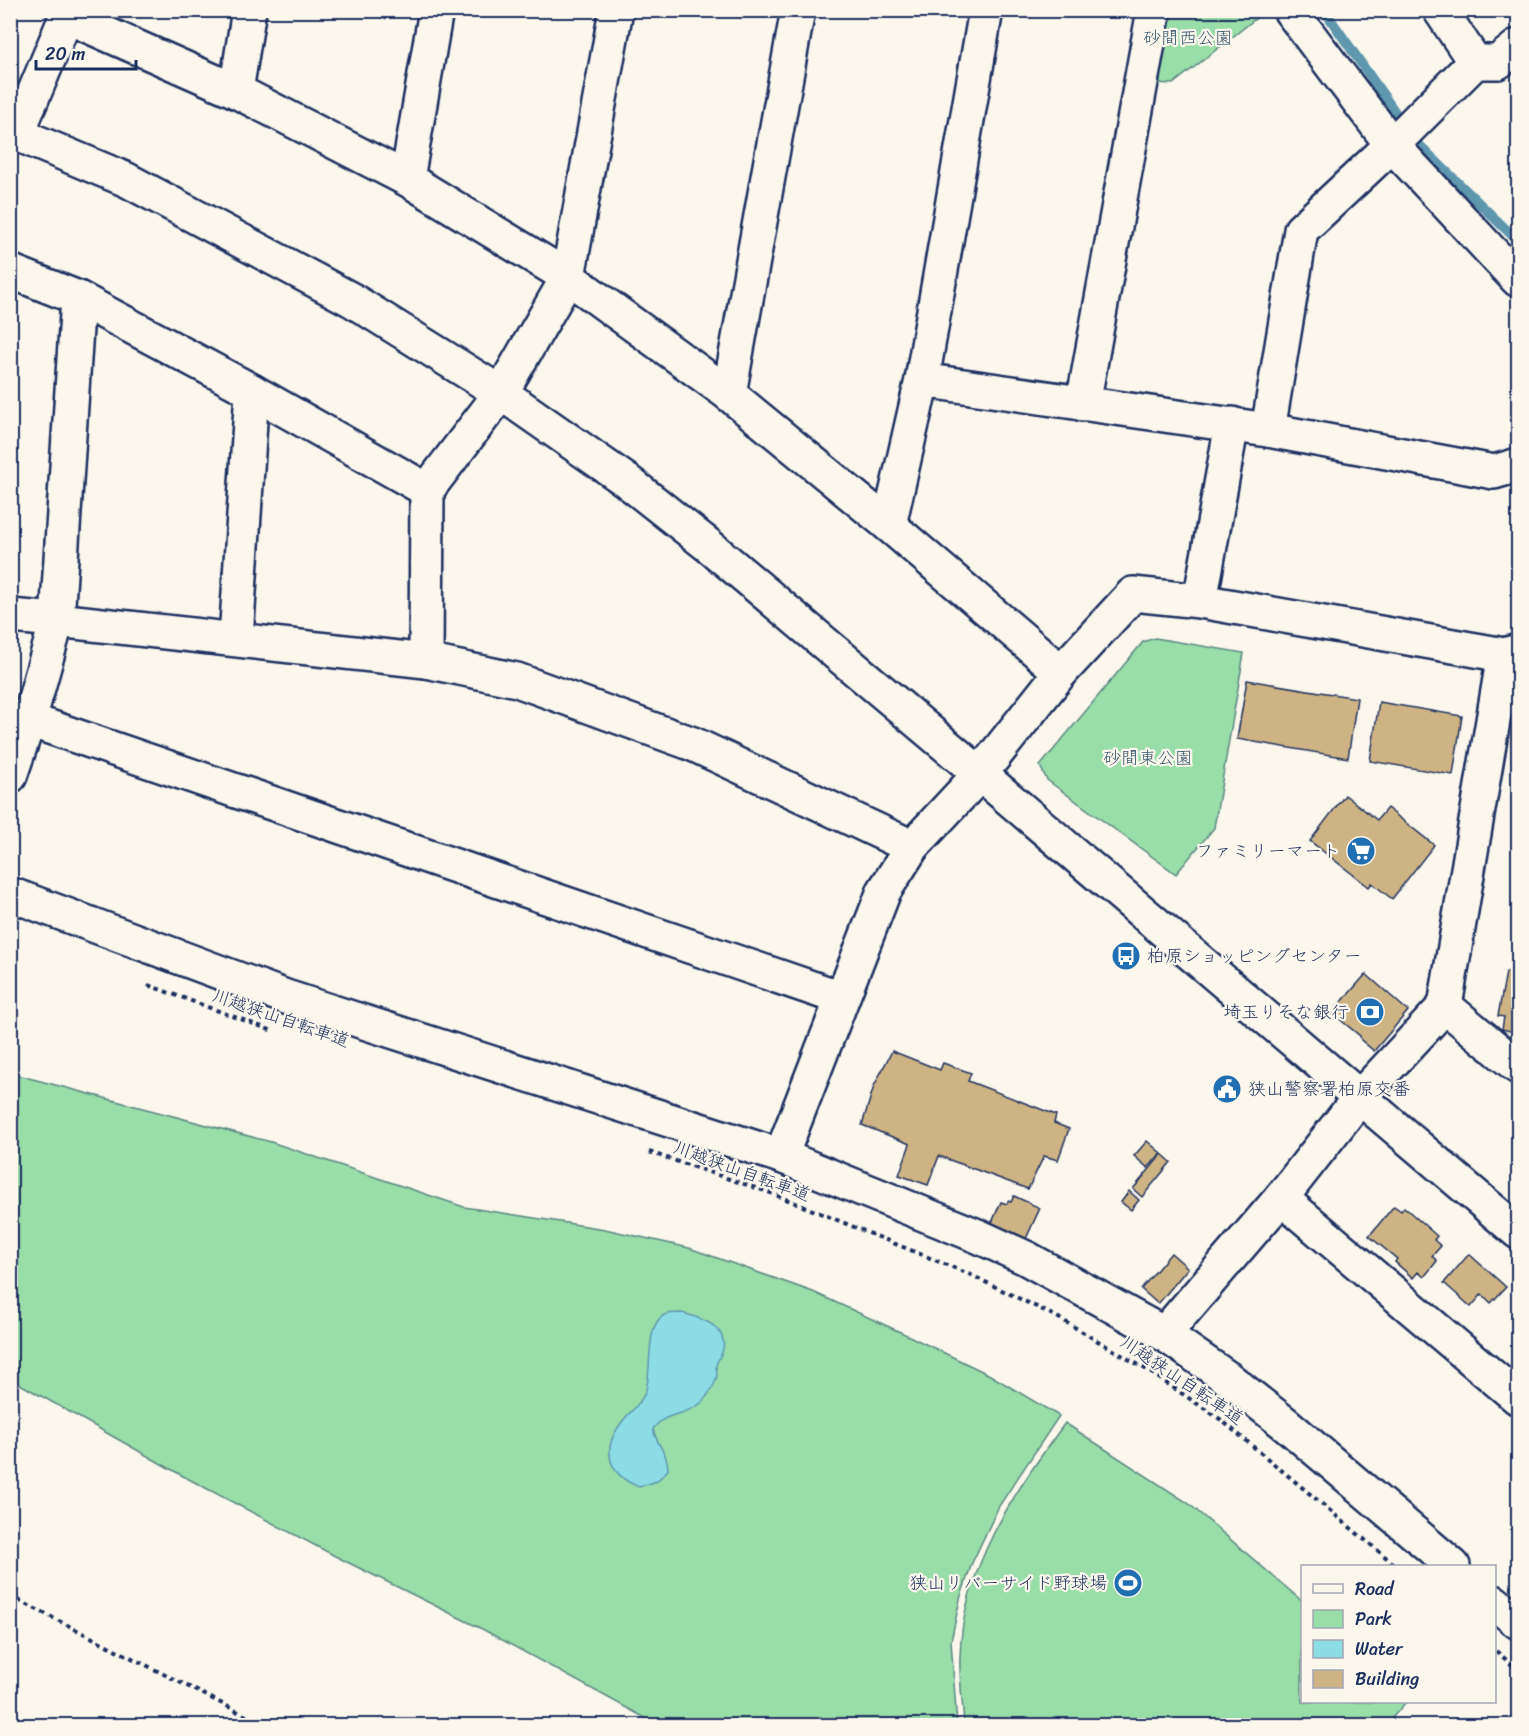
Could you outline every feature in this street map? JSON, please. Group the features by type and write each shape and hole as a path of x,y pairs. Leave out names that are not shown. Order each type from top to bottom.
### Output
{"street":[{"path":"236,91 249,10"},
{"path":"407,179 436,10"},
{"path":"426,661 427,490 501,393 568,277 616,10"},
{"path":"729,393 798,10"},
{"path":"889,525 922,380 986,10"},
{"path":"1083,404 1154,10"},
{"path":"1290,10 1392,144 1518,280"},
{"path":"1440,10 1475,62"},
{"path":"1061,672 889,525 729,393 568,277 407,179 236,91 68,14 14,133 127,180 332,289 501,393 627,481 699,537 1518,1232"},
{"path":"1269,430 1301,230 1475,62 1498,62 1518,46"},
{"path":"10,271 78,298 252,391 427,490"},
{"path":"10,776 29,720 57,620 78,298"},
{"path":"922,380 1232,424 1494,472 1518,465"},
{"path":"236,639 252,391"},
{"path":"1200,601 1232,424"},
{"path":"781,1156 884,891 912,847 980,774 1061,672 1133,594 1200,601 1511,653 1444,1006 1360,1097 1281,1198 1164,1334"},
{"path":"10,616 426,661 517,680 693,744 912,847"},
{"path":"29,720 841,998"},
{"path":"10,894 286,997 781,1156 1026,1258 1164,1334 1226,1377 1287,1425 1452,1565"},
{"path":"1444,1006 1518,1067"},
{"path":"1281,1198 1518,1398"},
{"path":"1496,1604 1518,1622"}],"path":[{"name":"川越狭山自転車道","path":"137,981 281,1034"},
{"name":"川越狭山自転車道","path":"647,1151 771,1193 969,1274 1057,1317 1144,1368 1220,1419 1396,1565"},
{"path":"10,1596 266,1725"},
{"path":"1496,1651 1518,1670"}],"green space":[{"name":"砂間西公園","path":"1166,11 1257,11 1260,15 1173,84 1154,83"},
{"name":"砂間東公園","path":"1155,638 1244,653 1214,828 1176,874 1047,780 1040,766 1143,642"},
{"path":"10,1073 271,1142 464,1207 605,1229 689,1248 813,1292 990,1375 1059,1416 999,1506 972,1563 960,1599 951,1641 957,1725 658,1725 484,1630 337,1557 183,1476 11,1379"},
{"name":"狭山リバーサイド野球場","path":"1065,1423 1188,1503 1301,1600 1301,1703 1405,1703 1386,1725 964,1725 960,1657 963,1624 970,1593 994,1532 1027,1476"}],"water":[{"path":"682,1313 711,1324 721,1334 723,1349 716,1366 717,1375 711,1390 701,1403 664,1419 653,1429 666,1458 668,1470 657,1481 639,1487 628,1482 614,1468 611,1460 611,1442 615,1432 645,1393 649,1374 651,1339 658,1321 666,1314"}],"building":[{"path":"1247,680 1357,698 1348,758 1237,739"},
{"path":"1379,702 1462,716 1453,775 1370,761"},
{"path":"1345,795 1377,820 1387,808 1434,845 1392,899 1372,883 1369,887 1310,841"},
{"path":"1518,904 1518,941 1512,940"},
{"path":"1506,972 1518,974 1518,1037 1513,1036 1514,1032 1502,1029 1504,1017 1498,1016"},
{"name":"埼玉りそな銀行","path":"1366,974 1408,1011 1374,1051 1332,1013"},
{"path":"892,1051 940,1070 943,1063 971,1073 968,1081 1056,1115 1054,1123 1069,1129 1058,1160 1044,1156 1028,1189 939,1156 928,1185 899,1175 910,1144 862,1125 874,1086"},
{"path":"1147,1141 1161,1153 1148,1168 1134,1156"},
{"path":"1162,1154 1171,1162 1142,1197 1133,1189"},
{"path":"1129,1191 1139,1200 1131,1210 1121,1202"},
{"path":"1014,1196 1040,1208 1024,1243 990,1227 1001,1202 1007,1204"},
{"path":"1394,1206 1401,1211 1404,1207 1437,1236 1434,1240 1441,1246 1432,1256 1437,1261 1424,1277 1418,1272 1413,1278 1395,1262 1397,1259 1369,1236"},
{"path":"1171,1253 1188,1268 1158,1304 1141,1289"},
{"path":"1469,1254 1506,1287 1491,1303 1482,1294 1471,1307 1444,1283"}],"waterway":[{"path":"1324,10 1395,112"},
{"path":"1412,138 1518,241"}],"place":[{"name":"ファミリーマート","path":"1361,851"},
{"name":"柏原ショッピングセンター","path":"1126,956"},
{"name":"埼玉りそな銀行","path":"1370,1012"},
{"name":"狭山警察署柏原交番","path":"1227,1089"},
{"name":"狭山リバーサイド野球場","path":"1128,1583"}]}
